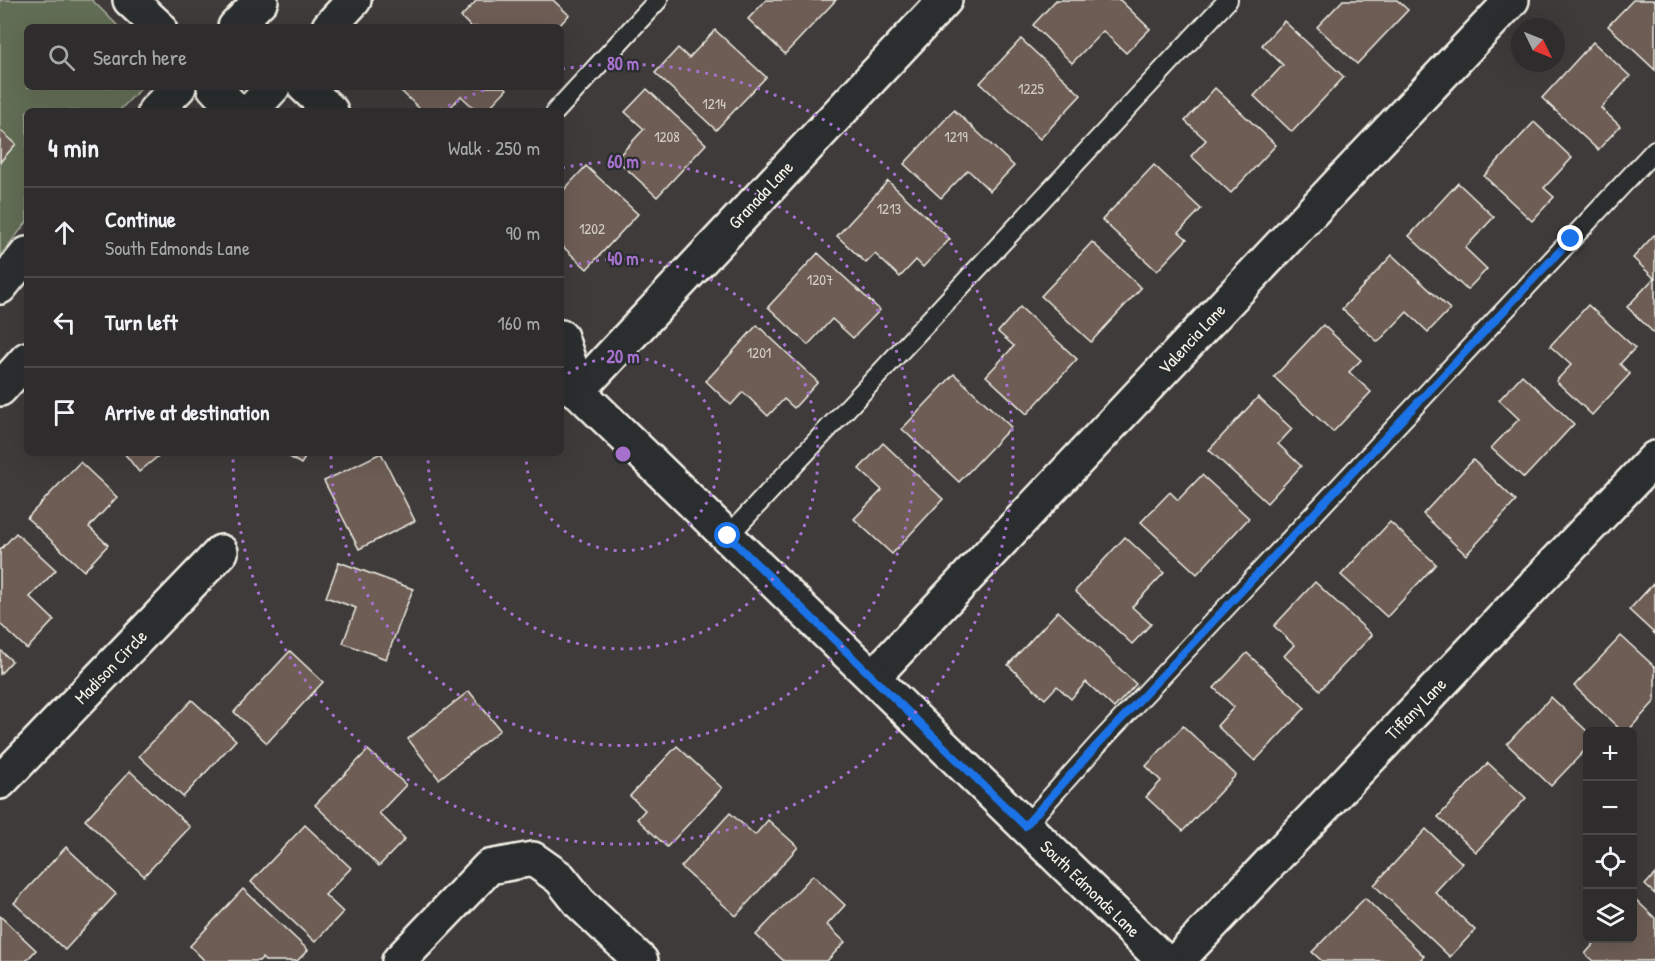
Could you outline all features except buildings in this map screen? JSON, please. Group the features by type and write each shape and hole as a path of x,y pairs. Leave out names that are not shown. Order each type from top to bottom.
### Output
{"street":[{"path":"130,0 156,24"},
{"path":"332,24 354,0"},
{"name":"Granada Lane","path":"569,387 945,0"},
{"name":"Valencia Lane","path":"873,677 1512,0"},
{"path":"158,108 176,90"},
{"path":"217,90 233,108"},
{"path":"254,108 270,90"},
{"path":"308,90 328,108"},
{"path":"0,286 24,258"},
{"name":"South Edmonds Lane","path":"564,356 569,387 728,536 1164,961"},
{"path":"0,389 24,362"},
{"name":"Tiffany Lane","path":"1177,961 1655,458"},
{"name":"Madison Circle","path":"0,782 221,552"},
{"path":"399,961 489,867 533,859 560,878 580,903 640,961"}],"lane":[{"path":"559,108 657,0"},
{"path":"728,536 1228,0"},
{"path":"1025,826 1099,743 1655,150"}],"green space":[{"path":"0,0 92,0 116,24 24,24 24,90 139,90 122,108 24,108 24,226 0,256"}],"route":[{"path":"728,536 1025,826 1099,743 1571,239"}]}
